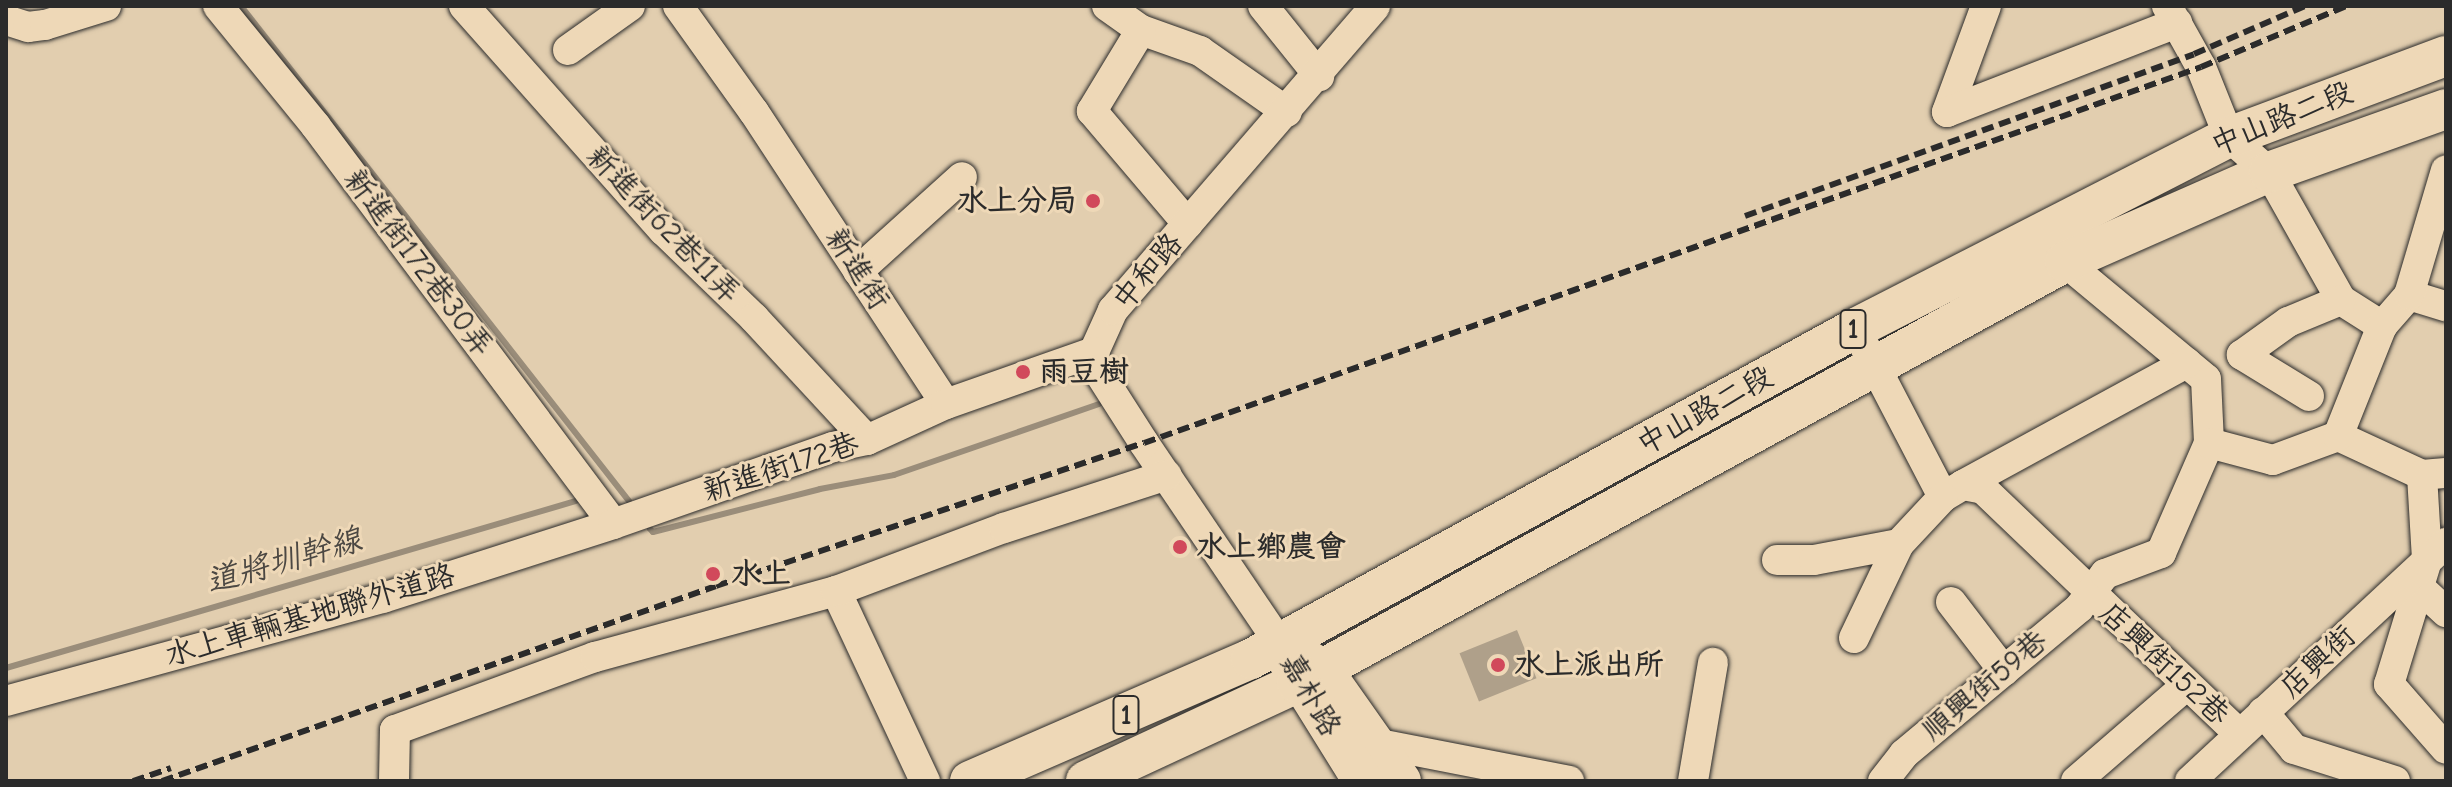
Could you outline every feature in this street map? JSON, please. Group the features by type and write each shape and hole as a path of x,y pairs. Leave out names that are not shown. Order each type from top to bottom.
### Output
{"main road":[{"name":"中山路二段","path":"970,781 1119,718 1280,644 1856,328 2229,137 2446,56"},
{"name":"中山路二段","path":"1086,781 1128,772 1875,369 2065,262 2269,172 2446,109"},
{"name":"嘉朴路","path":"1280,644 1375,740 1401,781"},
{"name":"嘉朴路","path":"1309,676 1335,739 1363,781"}],"street":[{"path":"6,20 45,25 106,6"},
{"name":"新進街172巷30弄","path":"218,6 315,125 613,524"},
{"name":"新進街62巷11弄","path":"464,6 664,231 754,318 867,440"},
{"path":"568,50 630,6"},
{"name":"新進街","path":"678,6 946,404"},
{"path":"1107,6 1141,30 1200,51 1287,112"},
{"path":"1263,6 1319,76"},
{"name":"中和路","path":"1094,352 1113,310 1319,76 1375,6"},
{"path":"1986,6 1947,112 2172,15 2229,137 2269,172 2341,300 2382,326"},
{"path":"1141,30 1092,111 1188,224"},
{"path":"2338,436 2382,326 2409,295 2446,170"},
{"path":"858,271 962,177"},
{"path":"2065,262 2206,379 2209,443 2273,460 2338,436 2434,474 2431,563 2389,684 2446,749"},
{"path":"2409,295 2446,306"},
{"path":"2309,396 2242,355 2288,322 2341,300"},
{"path":"1856,328 1875,369 1953,491"},
{"path":"946,404 1094,352 1096,368 1280,644"},
{"path":"1854,638 1899,544 1953,491 2187,363"},
{"name":"新進街172巷","path":"613,524 833,447 867,440 946,404"},
{"name":"順興街59巷","path":"1883,781 1904,754 2090,594 2105,574 2161,553 2209,443"},
{"path":"394,781 395,730 595,657 836,591 1004,528 1167,475"},
{"name":"店興街152巷","path":"1953,491 1983,489 2239,734"},
{"name":"水上車輛基地聯外道路","path":"6,701 383,598 613,524"},
{"path":"1777,560 1814,560 1899,544"},
{"path":"2431,563 2446,612"},
{"name":"店興街","path":"2190,781 2431,563"},
{"path":"836,591 925,781"},
{"path":"1951,602 2004,671"},
{"path":"1693,781 1713,663"},
{"path":"2076,781 2187,685"},
{"path":"2263,712 2294,749 2395,781"},
{"path":"1119,718 1128,772"},
{"path":"1335,739 1375,740 1569,781"}],"building":[{"name":"水上派出所","path":"1517,630 1536,678 1479,701 1460,653"}],"waterway":[{"path":"241,6 629,501"},
{"path":"650,529 653,532 820,489 894,475 1099,404"},
{"name":"道將圳幹線","path":"6,668 576,501"}],"railway":[{"path":"1745,216 2194,54 2305,6"},
{"path":"162,781 716,586 1144,443 2201,67 2346,6"},
{"path":"133,781 171,768"}],"place":[{"name":"水上分局","path":"1093,201"},
{"name":"雨豆樹","path":"1023,372"},
{"name":"水上鄉農會","path":"1180,547"},
{"name":"水上","path":"713,574"},
{"name":"水上派出所","path":"1498,665"}]}
